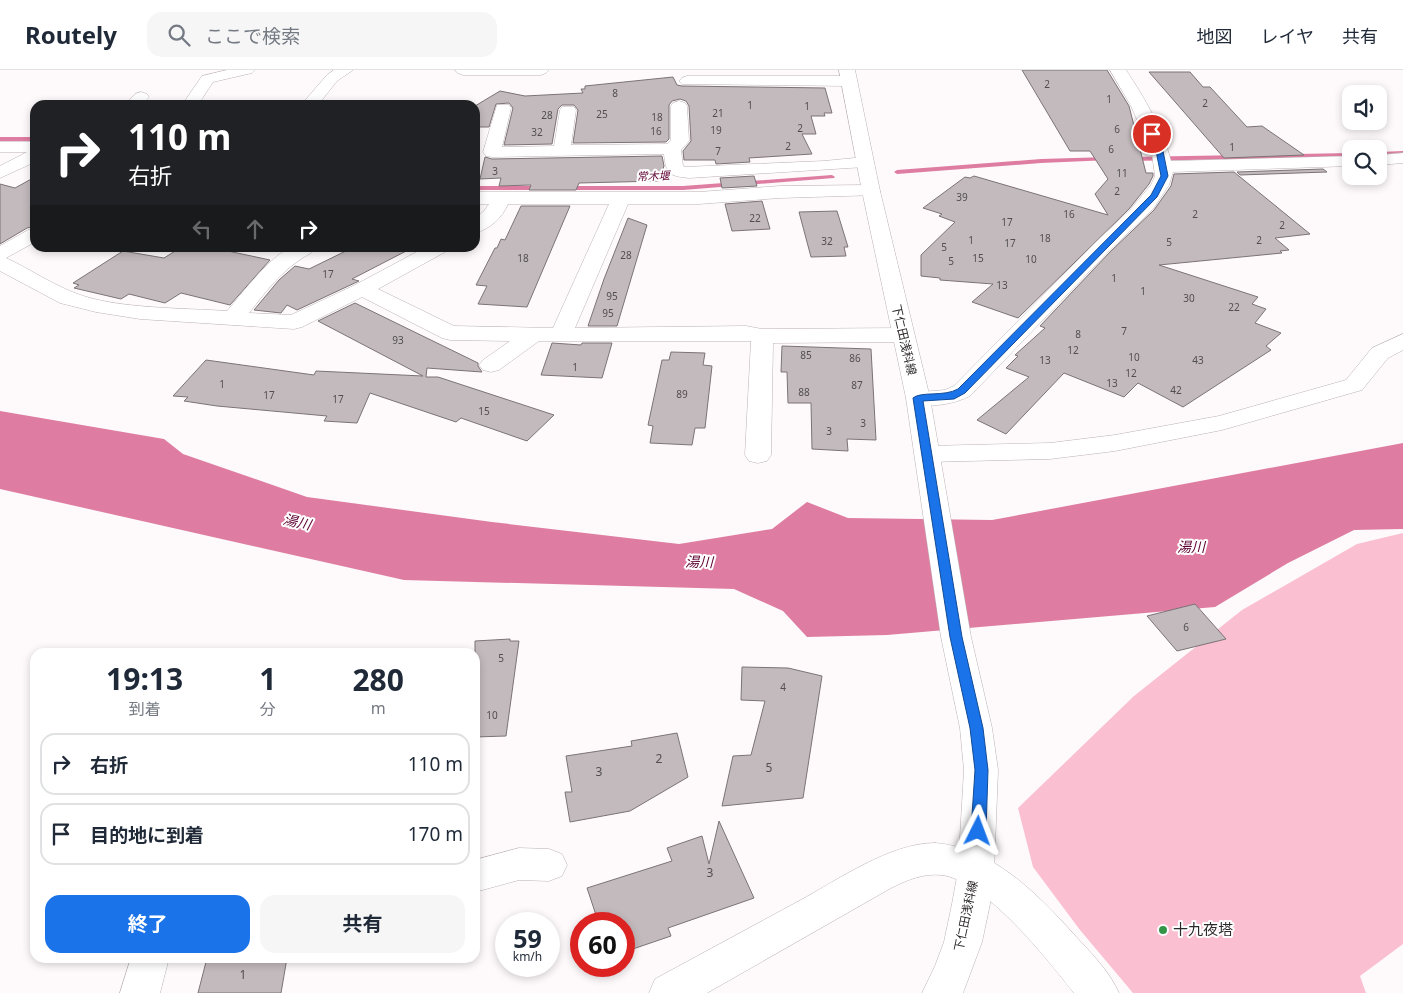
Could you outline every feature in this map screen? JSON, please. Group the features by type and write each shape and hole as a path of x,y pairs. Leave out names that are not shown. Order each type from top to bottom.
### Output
{"street":[{"path":"193,100 207,79 247,70"},
{"path":"313,100 332,78 345,70"},
{"path":"463,70 541,70"},
{"path":"918,398 954,396 962,391 1154,196 1164,176 1162,162 1128,83 1118,70"},
{"path":"687,81 848,76"},
{"name":"下仁田浅科線","path":"848,76 868,176 918,398 956,637 976,728 982,770 976,871 963,942 952,974 942,993"},
{"path":"503,108 492,152 672,149 680,141 679,106"},
{"path":"562,151 568,110"},
{"path":"0,147 30,150"},
{"path":"672,149 674,168 680,172 824,166 868,176"},
{"path":"0,173 30,150"},
{"path":"1387,159 1403,158"},
{"path":"1162,162 1342,161"},
{"path":"480,198 700,198 780,192 868,176"},
{"path":"480,224 488,220 498,207 500,198"},
{"path":"561,335 621,198"},
{"path":"0,254 30,237"},
{"path":"234,317 284,260 295,252"},
{"path":"0,263 68,298 96,306 140,312 294,322 362,289 431,252"},
{"path":"362,289 450,333 533,335 746,333 762,336 903,335"},
{"path":"491,365 533,335"},
{"path":"758,455 762,336"},
{"path":"928,460 1050,451 1115,443 1222,423 1354,385 1380,353 1403,342"},
{"path":"669,993 871,881 909,863 933,857 952,861 976,871 1011,897 1056,943 1099,993"},
{"path":"480,875 518,864 549,865"},
{"path":"140,993 149,963"}],"shaded area":[{"path":"1403,533 1403,944 1360,976 1366,993 1133,993 1080,930 1033,867 1018,808 1134,696 1242,610 1357,544"}],"water":[{"name":"湯川","path":"0,411 164,439 183,454 307,497 492,522 679,544 772,529 807,502 848,518 992,520 1403,443 1403,529 1354,530 1288,563 1215,607 887,635 807,637 783,611 734,589 404,580 0,489"}],"building":[{"path":"1022,70 1107,70 1129,106 1146,173 1153,173 1153,176 1129,209 1018,318 972,302 993,284 940,280 940,278 921,276 921,255 955,222 939,216 942,214 923,208 965,177 970,178 974,176 1108,215 1095,194 1108,179 1090,151 1070,151"},
{"path":"1149,72 1190,72 1203,87 1210,87 1247,127 1262,126 1304,155 1224,158"},
{"path":"673,77 677,85 682,86 825,88 832,113 824,113 825,116 811,116 816,134 802,134 812,154 749,158 750,162 716,164 715,160 684,160 683,151 691,141 689,106 686,101 680,99 672,101 669,105 669,139 666,142 573,143 578,110 574,105 562,105 558,109 552,144 504,145 513,108 509,103 496,104 489,127 480,127 480,103 500,91 525,96 583,93 581,89 585,89 585,86"},
{"path":"662,156 664,166 659,181 579,183 576,190 529,190 531,185 499,186 501,178 480,179 485,157 492,159"},
{"path":"1323,169 1327,172 1240,175 1237,172"},
{"path":"1234,172 1310,234 1275,238 1289,250 1280,251 1282,253 1159,265 1258,297 1252,304 1266,309 1255,323 1281,333 1266,346 1271,350 1183,407 1138,383 1124,397 1064,373 1006,434 977,420 1029,377 1006,368 1018,356 1015,355 1045,328 1040,326 1110,252 1154,210 1171,186 1174,174"},
{"path":"754,176 757,186 722,188 720,178"},
{"path":"30,180 30,227 0,244 0,184 15,188"},
{"path":"762,201 770,229 732,231 725,204"},
{"path":"521,206 570,206 527,307 478,304 487,286 476,285 495,248 497,248 501,239 505,240"},
{"path":"837,211 848,247 844,247 846,256 811,257 799,212"},
{"path":"628,218 647,225 617,326 588,326 604,279"},
{"path":"121,252 164,258 174,252 233,252 270,260 230,305 181,293 165,303 129,294 121,299 74,288 79,285 73,283"},
{"path":"344,252 404,252 352,279 359,281 297,310 287,305 281,313 254,310 279,280 295,266 309,269"},
{"path":"355,303 478,363 482,372 427,368 426,377 438,377 554,415 527,441 461,418 456,422 370,393 357,423 324,421 327,416 217,406 184,401 188,397 173,396 206,360 314,375 316,371 423,376 318,321"},
{"path":"552,343 581,345 582,343 612,343 602,378 541,375"},
{"path":"782,346 871,349 876,440 847,439 848,451 812,449 811,403 788,403 787,372 781,372"},
{"path":"671,352 705,353 703,365 712,366 705,428 695,428 692,445 650,443 653,426 648,425 662,360 669,360"},
{"path":"1195,604 1226,639 1177,651 1147,616"},
{"path":"510,639 510,641 519,641 506,736 480,737 480,648 475,648 475,641"},
{"path":"742,667 788,668 822,676 803,798 722,806 733,756 751,755 765,701 741,700"},
{"path":"677,733 688,777 630,811 570,822 565,792 572,792 566,756 632,746 631,741"},
{"path":"719,821 754,898 668,928 671,936 635,948 635,912 595,912 587,888 672,861 667,848 702,836 709,864"},
{"path":"206,963 286,963 281,993 198,993"}],"waterway":[{"name":"常木堰","path":"0,139 30,139"},
{"path":"1387,154 1403,153"},
{"path":"1130,159 1342,155"},
{"path":"897,172 1041,161 1108,159"},
{"name":"常木堰","path":"564,188 683,188 832,177"},
{"name":"常木堰","path":"480,188 542,188"}],"place":[{"name":"十九夜塔","path":"1163,930"}],"route":[{"path":"978,831 982,770 976,728 956,637 918,398 954,396 962,391 1102,246 1154,196 1164,176 1160,151 1152,134"}]}
